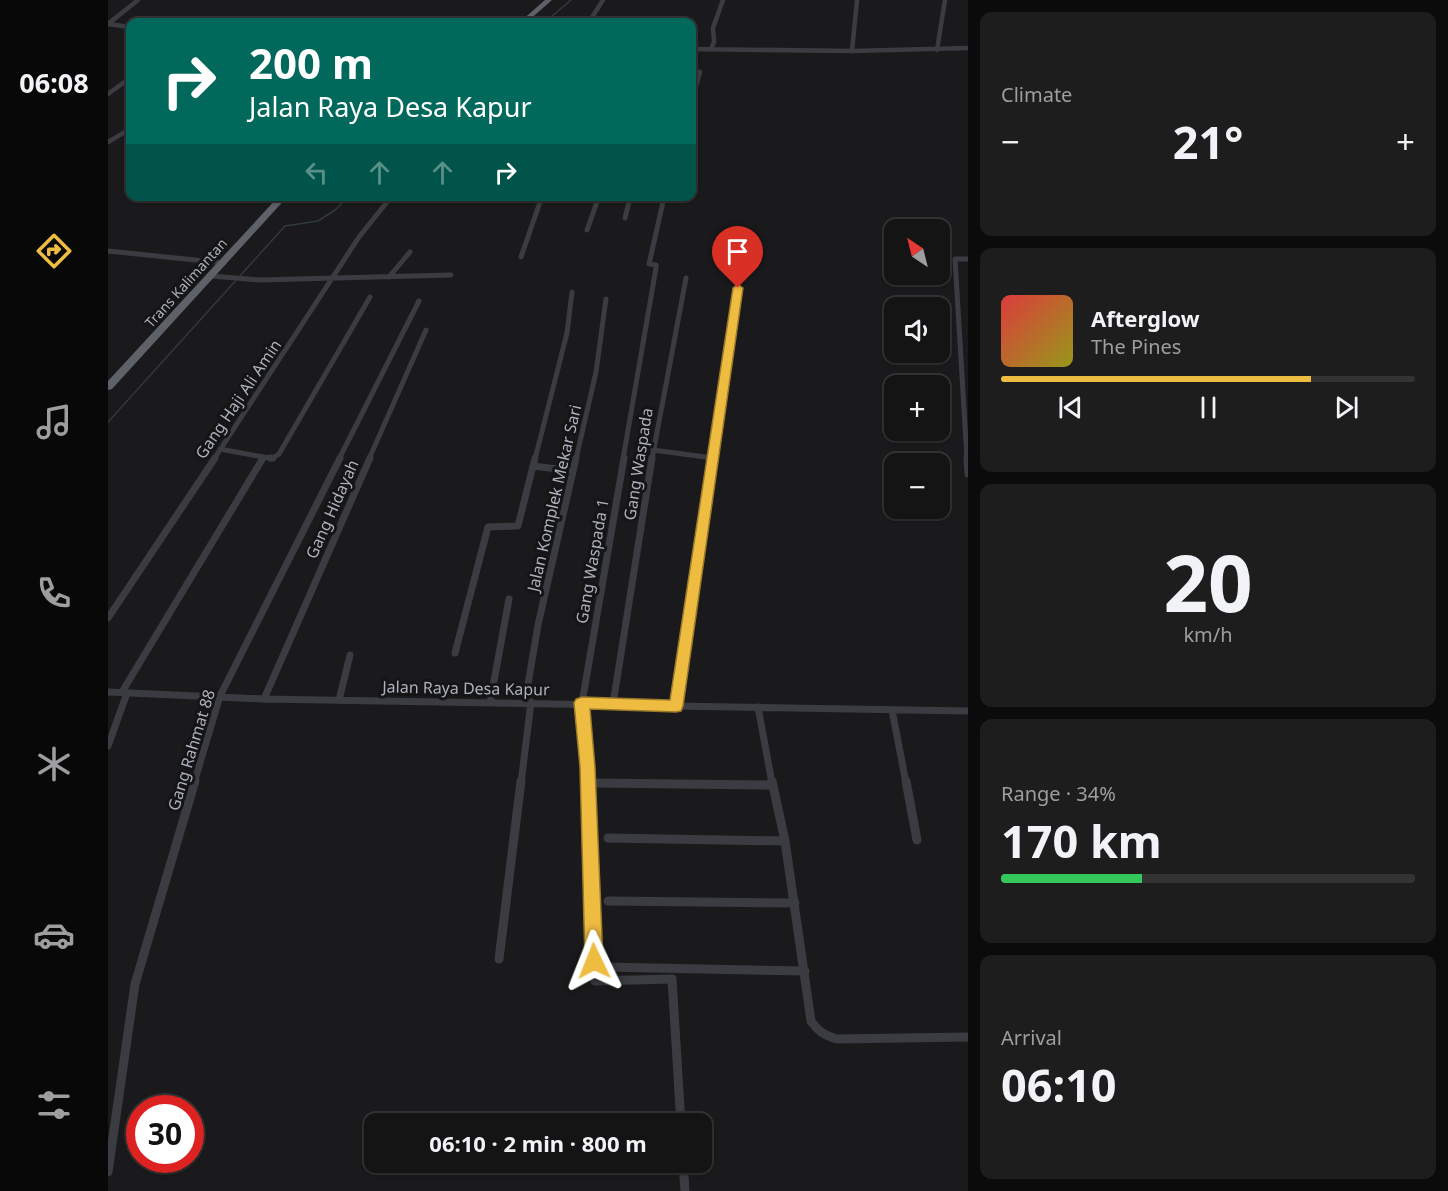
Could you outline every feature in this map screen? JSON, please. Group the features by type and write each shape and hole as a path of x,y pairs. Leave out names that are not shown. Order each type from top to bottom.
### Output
{"highway":[{"path":"528,18 549,0"},
{"name":"Trans Kalimantan","path":"108,387 279,201"}],"street":[{"path":"108,24 138,0"},
{"path":"592,18 603,0"},
{"path":"711,49 714,42 713,28 723,0"},
{"path":"852,51 853,18 857,0"},
{"path":"937,50 945,0"},
{"path":"108,24 126,26"},
{"path":"696,49 852,51 968,48"},
{"path":"696,71 700,72 696,86"},
{"path":"108,94 126,81"},
{"path":"108,142 126,131"},
{"name":"Gang Haji Ali Amin","path":"108,618 290,346 359,237 388,201"},
{"path":"521,257 540,201"},
{"path":"587,230 596,201"},
{"path":"625,218 629,201"},
{"name":"Gang Waspada 1","path":"663,201 649,264 656,268 582,703 588,767 595,981 672,979 680,1113"},
{"path":"108,251 224,262"},
{"path":"389,277 410,252"},
{"path":"968,260 955,259 968,474"},
{"path":"212,276 235,279 451,275"},
{"name":"Gang Waspada","path":"613,704 653,450 686,278"},
{"path":"676,706 738,288"},
{"path":"455,653 488,527 492,525 514,528 519,526 567,333 572,292"},
{"path":"220,449 273,458 279,454 370,297"},
{"name":"Jalan Komplek Mekar Sari","path":"499,959 538,625 597,372 606,299"},
{"name":"Gang Rahmat 88","path":"108,1172 135,984 220,696 419,301"},
{"name":"Gang Hidayah","path":"264,699 426,330"},
{"path":"653,450 713,458"},
{"path":"108,746 125,693 263,457"},
{"path":"533,465 573,471"},
{"path":"490,703 508,599"},
{"path":"339,700 350,655"},
{"name":"Jalan Raya Desa Kapur","path":"108,692 264,699 968,711"},
{"path":"758,707 760,727 785,841 811,1021 816,1030 837,1039 968,1037"},
{"path":"892,710 917,840"},
{"path":"595,783 774,785"},
{"path":"608,838 785,841"},
{"path":"608,901 795,903"},
{"path":"604,967 805,971"},
{"path":"684,1173 685,1191"}],"waterway":[{"path":"550,18 571,0"},
{"path":"108,422 285,226 318,221 344,201"}],"route":[{"path":"594,961 588,767 582,703 676,706 738,288"}]}
